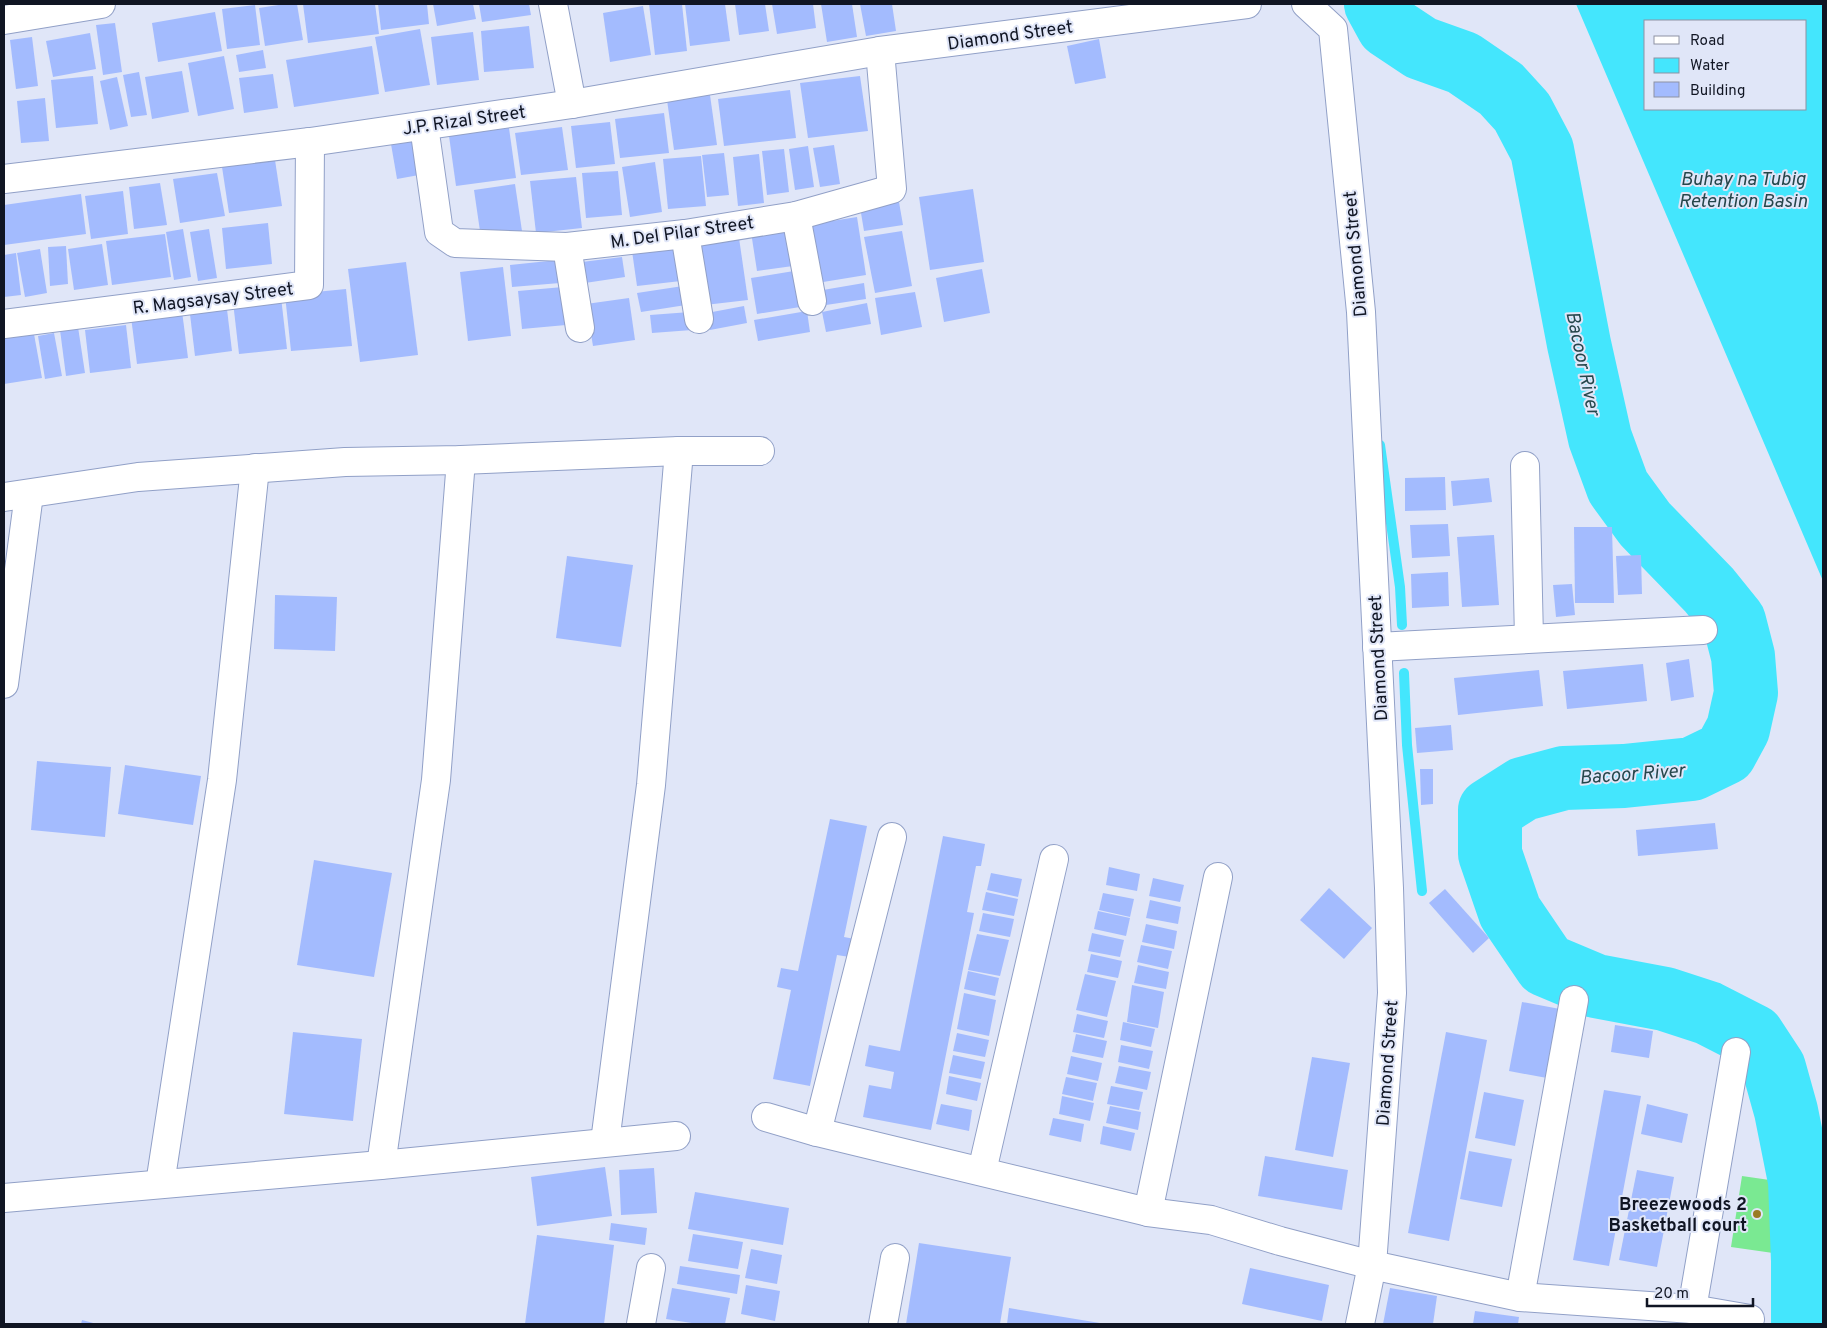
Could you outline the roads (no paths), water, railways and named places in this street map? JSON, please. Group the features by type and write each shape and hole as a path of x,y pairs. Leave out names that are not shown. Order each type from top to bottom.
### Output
{"street":[{"path":"4,20 51,8 102,4"},
{"path":"553,4 572,104"},
{"name":"Diamond Street","path":"921,47 1247,4"},
{"name":"Diamond Street","path":"1306,4 1333,29 1361,312 1389,878 1392,994 1372,1265 1360,1324"},
{"name":"J.P. Rizal Street","path":"4,179 310,142 424,126 572,104 880,51 921,47"},
{"name":"M. Del Pilar Street","path":"424,126 439,232 455,243 567,247 685,234 796,216 892,189 880,51"},
{"name":"R. Magsaysay Street","path":"4,324 309,285 310,142"},
{"path":"796,216 812,301"},
{"path":"685,234 699,319"},
{"path":"567,247 580,328"},
{"path":"4,684 17,495 138,477 345,462 461,460 679,451 760,452"},
{"path":"605,1142 651,785 679,451"},
{"path":"381,1165 436,780 461,460"},
{"path":"1525,466 1529,638"},
{"path":"160,1184 222,780 255,468"},
{"path":"1377,647 1703,630"},
{"path":"817,1132 892,837"},
{"path":"982,1171 1054,859"},
{"path":"1148,1212 1218,877"},
{"path":"1520,1297 1574,1000"},
{"path":"1692,1309 1736,1052"},
{"path":"766,1118 1148,1212 1212,1220 1280,1241 1372,1265 1520,1297 1692,1309 1750,1319"},
{"path":"4,1198 381,1165 676,1136"},
{"path":"883,1324 895,1258"},
{"path":"641,1324 651,1268"}],"water":[{"name":"Buhay na Tubig Retention Basin","path":"1576,4 1823,4 1823,581"}],"waterway":[{"name":"Bacoor River","path":"1376,4 1388,26 1421,48 1463,63 1501,89 1522,112 1542,150 1579,344 1600,438 1618,487 1645,524 1709,590 1734,621 1743,656 1746,693 1738,729 1725,753 1692,769 1624,776 1564,778 1523,789 1490,810 1490,854 1510,912 1546,965 1596,986 1665,999 1708,1013 1753,1036 1774,1068 1786,1111 1800,1181 1803,1324"},
{"path":"1380,445 1400,587 1402,625"},
{"path":"1404,673 1407,745 1422,891"}],"place":[{"name":"Breezewoods 2 Basketball court","path":"1757,1214"}]}
